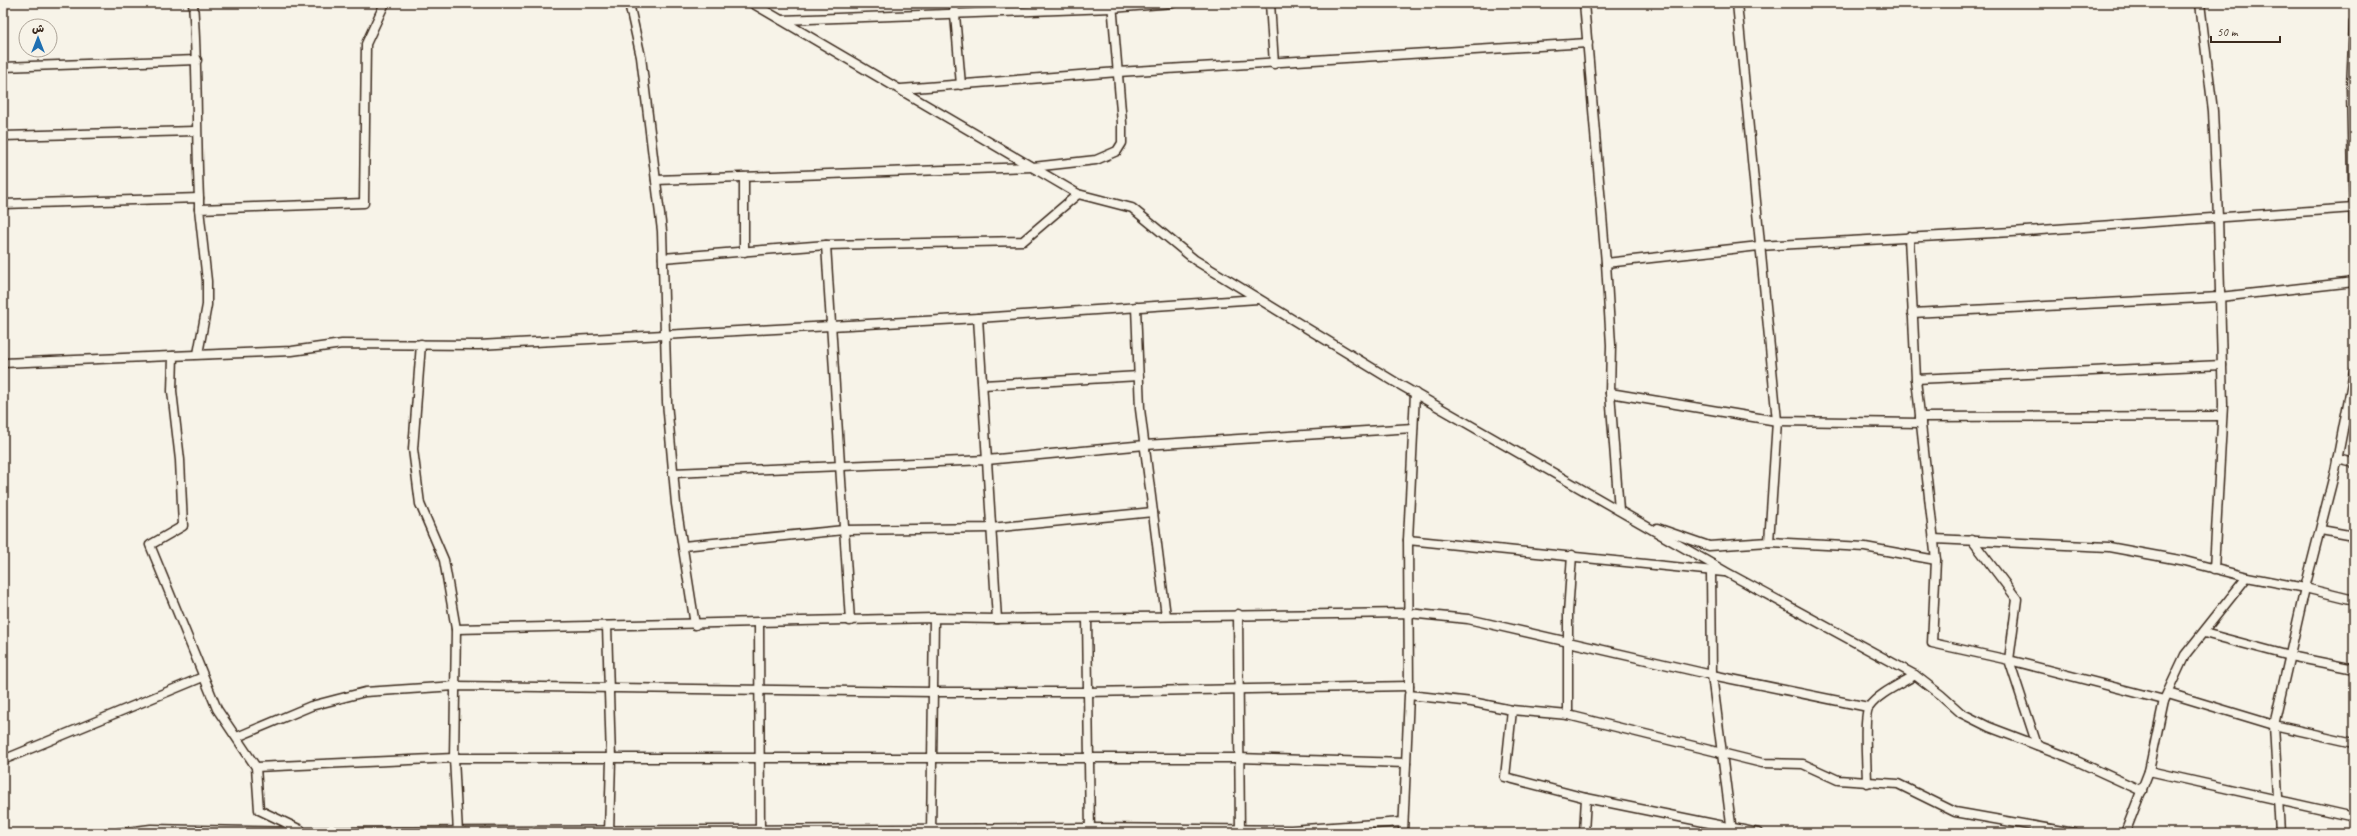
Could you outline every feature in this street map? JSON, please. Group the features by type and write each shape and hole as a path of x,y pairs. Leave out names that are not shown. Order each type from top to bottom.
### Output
{"street":[{"path":"193,3 197,60 196,131 199,209 207,281 207,305 198,354"},
{"path":"199,209 364,203 366,44 384,3"},
{"path":"629,3 642,57 662,231 667,402 673,473 695,625"},
{"path":"752,3 1078,194 1132,208 1195,260 1258,299 1415,393 1726,572 1915,675 1961,713 1989,727 2038,745 2142,791"},
{"path":"954,3 962,85"},
{"path":"781,20 1173,3"},
{"path":"1270,3 1274,64"},
{"path":"1584,3 1606,263 1611,345 1610,393 1619,510"},
{"path":"1737,3 1759,246 1777,421 1769,542"},
{"path":"2200,3 2213,111 2218,216 2222,365 2222,416 2214,568"},
{"path":"656,180 1033,167 1096,160 1117,151 1122,142 1122,123 1112,5"},
{"path":"2354,22 2351,88 2354,225"},
{"path":"901,90 1118,72 1274,64 1588,43"},
{"path":"3,67 197,60"},
{"path":"3,136 196,131"},
{"path":"744,177 744,252"},
{"path":"663,258 826,245 1023,241 1078,194"},
{"path":"3,204 199,198"},
{"path":"1606,263 1759,246 2353,208"},
{"path":"1909,237 1916,379 1936,560 1932,643 2166,696 2274,725 2354,743"},
{"path":"826,245 850,621"},
{"path":"1912,313 2220,297 2354,282"},
{"path":"3,363 292,350 342,344 479,345 830,324 978,318 1258,299"},
{"path":"1136,307 1139,376 1145,445 1166,616"},
{"path":"978,318 997,619"},
{"path":"421,344 413,449 420,504 444,560 456,629 454,758 458,832"},
{"path":"173,356 172,391 180,460 183,526 150,545 203,678 217,709 256,767 259,810 304,832"},
{"path":"1916,379 2222,365"},
{"path":"2280,833 2274,725 2305,588 2321,530 2352,390 2354,372"},
{"path":"983,386 1139,376"},
{"path":"1403,833 1402,822 1409,695 1408,540 1415,393"},
{"path":"1610,393 1777,421 2222,416"},
{"path":"673,473 987,460 1145,445 1413,428"},
{"path":"2337,459 2354,463"},
{"path":"683,546 844,530 991,528 1153,512"},
{"path":"1640,522 1709,546 1769,542 1865,547 1936,560"},
{"path":"2321,530 2354,536"},
{"path":"1934,539 2109,547 2185,561 2247,577 2305,588 2354,600"},
{"path":"1408,540 1572,555 1711,572 1726,572"},
{"path":"1972,540 2017,599 2009,660 2038,745"},
{"path":"1568,715 1568,641 1572,555"},
{"path":"1711,572 1712,675 1732,830"},
{"path":"2126,833 2149,771 2166,696 2185,655 2247,577"},
{"path":"456,629 759,624 934,618 997,619 1238,614 1408,613 1468,619 1712,675 1868,707"},
{"path":"1238,614 1240,831"},
{"path":"931,831 934,618"},
{"path":"1087,618 1086,692 1090,760 1090,831"},
{"path":"759,624 758,690 760,832"},
{"path":"607,626 611,759 609,832"},
{"path":"2204,633 2290,656 2354,669"},
{"path":"1867,783 1868,707 1877,699 1915,675"},
{"path":"3,760 203,678"},
{"path":"237,737 311,706 365,692 455,686 933,692 1086,692 1409,686"},
{"path":"1409,695 1472,702 1512,710 1568,715 1762,763 1803,764 1838,780 1898,784 1955,812 2074,833"},
{"path":"1512,710 1505,777 1586,798 1732,830 1758,833"},
{"path":"256,767 454,758 1090,760 1239,758 1406,763"},
{"path":"2149,771 2354,817"},
{"path":"1584,833 1586,798"},
{"path":"118,833 151,829 304,832 1240,831 1291,830 1402,822"}]}
